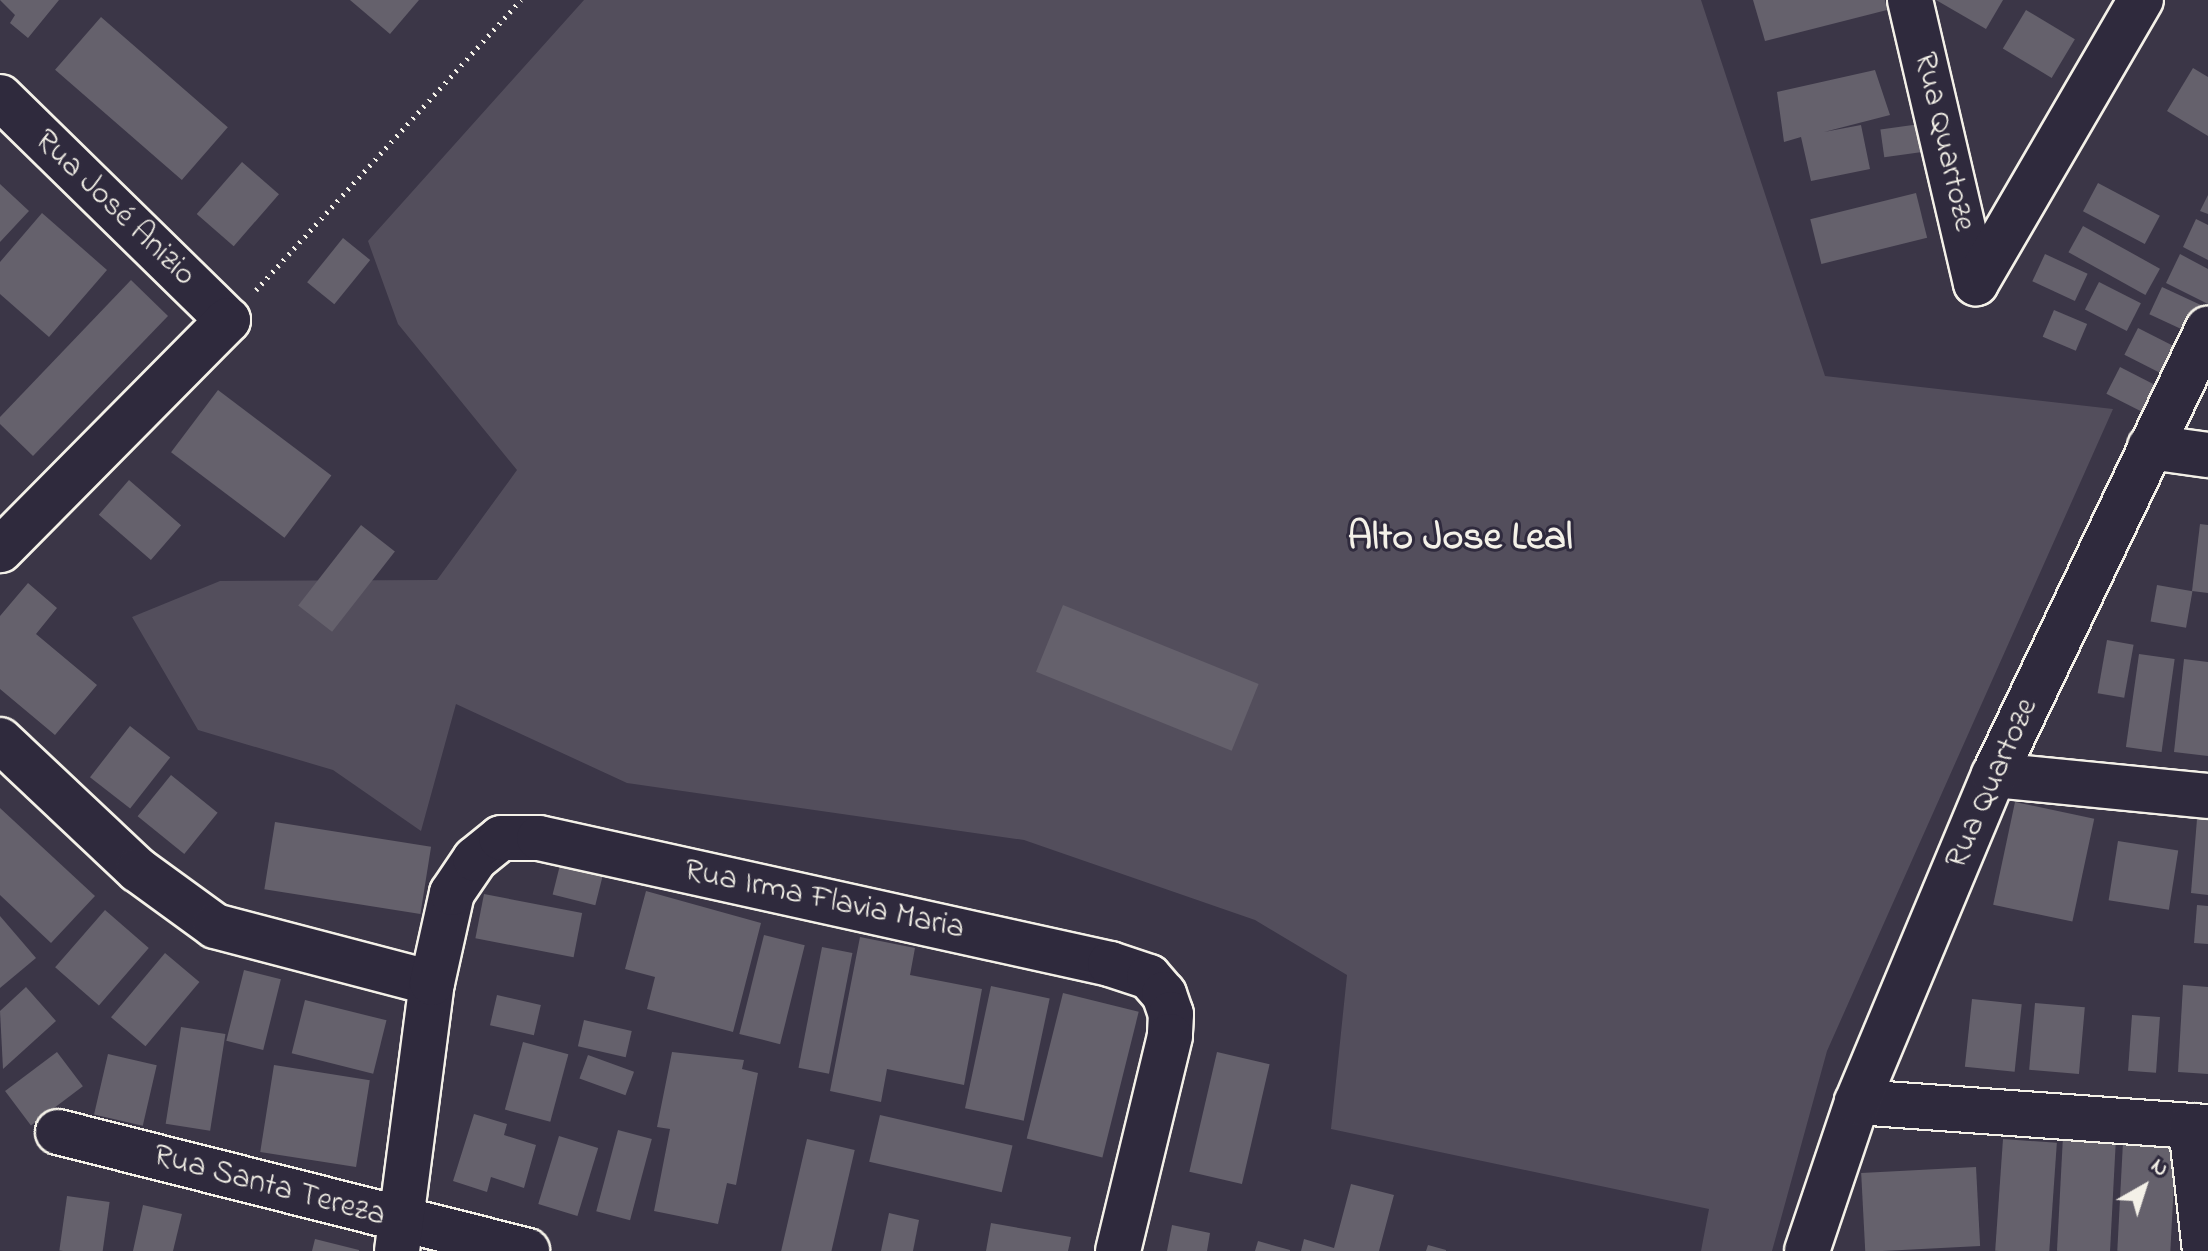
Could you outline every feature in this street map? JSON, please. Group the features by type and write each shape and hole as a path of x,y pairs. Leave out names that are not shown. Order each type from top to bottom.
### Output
{"street":[{"name":"Rua Quartoze","path":"1910,0 1976,283 2141,0"},
{"name":"Rua José Anizio","path":"0,97 228,320"},
{"path":"0,550 228,320"},
{"name":"Rua Quartoze","path":"1807,1251 1857,1102 1994,775 2208,329"},
{"path":"2150,447 2208,455"},
{"path":"0,740 138,870 215,926 432,983"},
{"path":"1994,775 2208,796"},
{"name":"Rua Irma Flavia Maria","path":"400,1237 432,983 452,893 475,859 501,838 539,838 1110,964 1149,977 1164,994 1171,1014 1118,1251"},
{"path":"1857,1102 2200,1126 2205,1251"},
{"name":"Rua Santa Tereza","path":"58,1132 400,1237 527,1251"}],"path":[{"path":"228,320 521,0"}],"shaded area":[{"path":"584,0 1701,0 1825,376 2113,409 1827,1051 1772,1251 1701,1251 1709,1209 1331,1129 1347,975 1255,920 1024,840 627,783 456,704 421,831 333,770 198,730 132,617 220,581 437,580 517,470 398,324 368,241"}],"building":[{"path":"0,0 59,0 28,38 10,23 15,15"},
{"path":"350,0 419,0 390,34"},
{"path":"1753,0 1885,0 1887,10 1765,41"},
{"path":"1936,0 2003,0 1986,29"},
{"path":"2026,10 2075,39 2052,78 2003,49"},
{"path":"101,17 228,127 182,180 55,70"},
{"path":"2193,68 2208,77 2208,136 2167,111"},
{"path":"1875,70 1890,115 1824,132 1861,125 1870,169 1811,181 1801,137 1784,142 1777,92"},
{"path":"1920,124 1924,152 1884,157 1880,130"},
{"path":"242,162 279,194 234,246 197,214"},
{"path":"2098,183 2160,216 2145,244 2083,211"},
{"path":"0,184 29,211 0,242"},
{"path":"1916,193 1927,238 1821,264 1810,219"},
{"path":"2208,195 2208,214 2200,211"},
{"path":"42,213 107,270 49,337 0,294 0,262"},
{"path":"2196,219 2208,225 2208,260 2183,247"},
{"path":"2083,226 2160,269 2145,295 2068,252"},
{"path":"343,238 370,260 334,304 307,282"},
{"path":"2045,254 2088,274 2075,301 2032,281"},
{"path":"2180,254 2208,269 2208,304 2166,283"},
{"path":"131,280 168,316 33,456 0,424 0,417"},
{"path":"2099,282 2141,303 2127,331 2085,310"},
{"path":"2162,287 2205,307 2192,334 2149,314"},
{"path":"2054,310 2087,324 2076,351 2043,337"},
{"path":"2138,328 2180,349 2166,376 2124,355"},
{"path":"2120,367 2161,388 2147,415 2106,394"},
{"path":"218,390 331,475 284,538 171,452"},
{"path":"129,480 181,525 151,560 99,515"},
{"path":"2200,524 2208,525 2208,593 2192,591"},
{"path":"361,525 395,551 332,632 298,605"},
{"path":"28,583 57,608 36,634 97,685 55,735 0,689 0,616"},
{"path":"2157,585 2192,591 2186,628 2151,621"},
{"path":"1063,605 1259,684 1232,751 1036,672"},
{"path":"2107,640 2134,645 2124,698 2098,693"},
{"path":"2139,654 2175,659 2162,752 2126,747"},
{"path":"2184,659 2208,662 2208,756 2174,752"},
{"path":"130,726 170,757 130,809 90,777"},
{"path":"171,775 218,813 184,854 138,816"},
{"path":"2015,802 2094,819 2072,922 1993,905"},
{"path":"0,808 95,896 51,943 0,895"},
{"path":"2197,819 2208,820 2208,895 2191,893"},
{"path":"275,822 431,847 420,914 264,889"},
{"path":"2118,841 2178,851 2169,910 2109,900"},
{"path":"564,849 607,860 595,905 553,895"},
{"path":"646,891 761,923 733,1032 647,1009 655,977 625,969"},
{"path":"484,894 582,913 574,957 475,938"},
{"path":"2197,905 2208,906 2208,944 2194,943"},
{"path":"105,910 149,948 99,1005 55,967"},
{"path":"0,916 36,958 0,988"},
{"path":"764,935 805,945 780,1044 739,1034"},
{"path":"860,937 915,948 910,975 982,989 964,1085 887,1069 881,1102 830,1091"},
{"path":"822,947 852,953 829,1074 799,1068"},
{"path":"165,953 199,982 145,1046 111,1017"},
{"path":"244,970 281,979 263,1050 226,1041"},
{"path":"2183,985 2208,987 2208,1074 2178,1072"},
{"path":"991,986 1050,998 1024,1121 965,1108"},
{"path":"26,987 56,1021 3,1069 0,1011"},
{"path":"1063,993 1139,1012 1102,1157 1027,1139"},
{"path":"497,995 541,1005 534,1035 490,1025"},
{"path":"1972,999 2022,1004 2015,1072 1965,1067"},
{"path":"305,1000 387,1020 373,1074 292,1053"},
{"path":"2035,1003 2085,1007 2079,1074 2029,1070"},
{"path":"2132,1015 2160,1017 2156,1073 2128,1071"},
{"path":"584,1020 632,1031 626,1057 578,1046"},
{"path":"181,1027 225,1034 210,1131 166,1124"},
{"path":"523,1042 568,1054 550,1122 505,1110"},
{"path":"57,1052 83,1086 31,1125 5,1091"},
{"path":"672,1052 744,1060 742,1069 758,1073 736,1185 727,1183 718,1224 654,1211 670,1129 657,1127"},
{"path":"1217,1052 1270,1064 1242,1184 1189,1172"},
{"path":"108,1054 157,1065 143,1126 94,1114"},
{"path":"588,1055 634,1072 625,1095 579,1078"},
{"path":"274,1065 370,1080 356,1167 260,1152"},
{"path":"474,1114 507,1124 504,1135 536,1145 524,1188 491,1177 487,1192 453,1181"},
{"path":"880,1115 1013,1146 1002,1192 869,1162"},
{"path":"618,1130 652,1139 630,1220 596,1211"},
{"path":"559,1136 598,1148 577,1216 538,1204"},
{"path":"2063,1136 2116,1139 2110,1251 2057,1251"},
{"path":"807,1139 855,1150 831,1251 781,1251"},
{"path":"2003,1139 2057,1143 2049,1251 1995,1251"},
{"path":"2123,1142 2176,1145 2170,1251 2117,1251"},
{"path":"1976,1167 1980,1246 1865,1251 1861,1173"},
{"path":"1351,1184 1394,1195 1379,1251 1301,1251 1304,1239 1334,1248"},
{"path":"67,1196 110,1202 103,1251 59,1250"},
{"path":"143,1205 182,1214 173,1251 133,1251"},
{"path":"889,1213 919,1220 913,1251 881,1251"},
{"path":"991,1223 1071,1237 1068,1251 986,1251"},
{"path":"1172,1225 1210,1233 1207,1251 1167,1251"},
{"path":"315,1239 359,1250 359,1251 312,1251"},
{"path":"1258,1241 1290,1250 1290,1251 1255,1251"},
{"path":"1428,1245 1446,1250 1446,1251 1426,1251"}],"district":[{"name":"Alto Jose Leal","path":"1460,539"}]}
